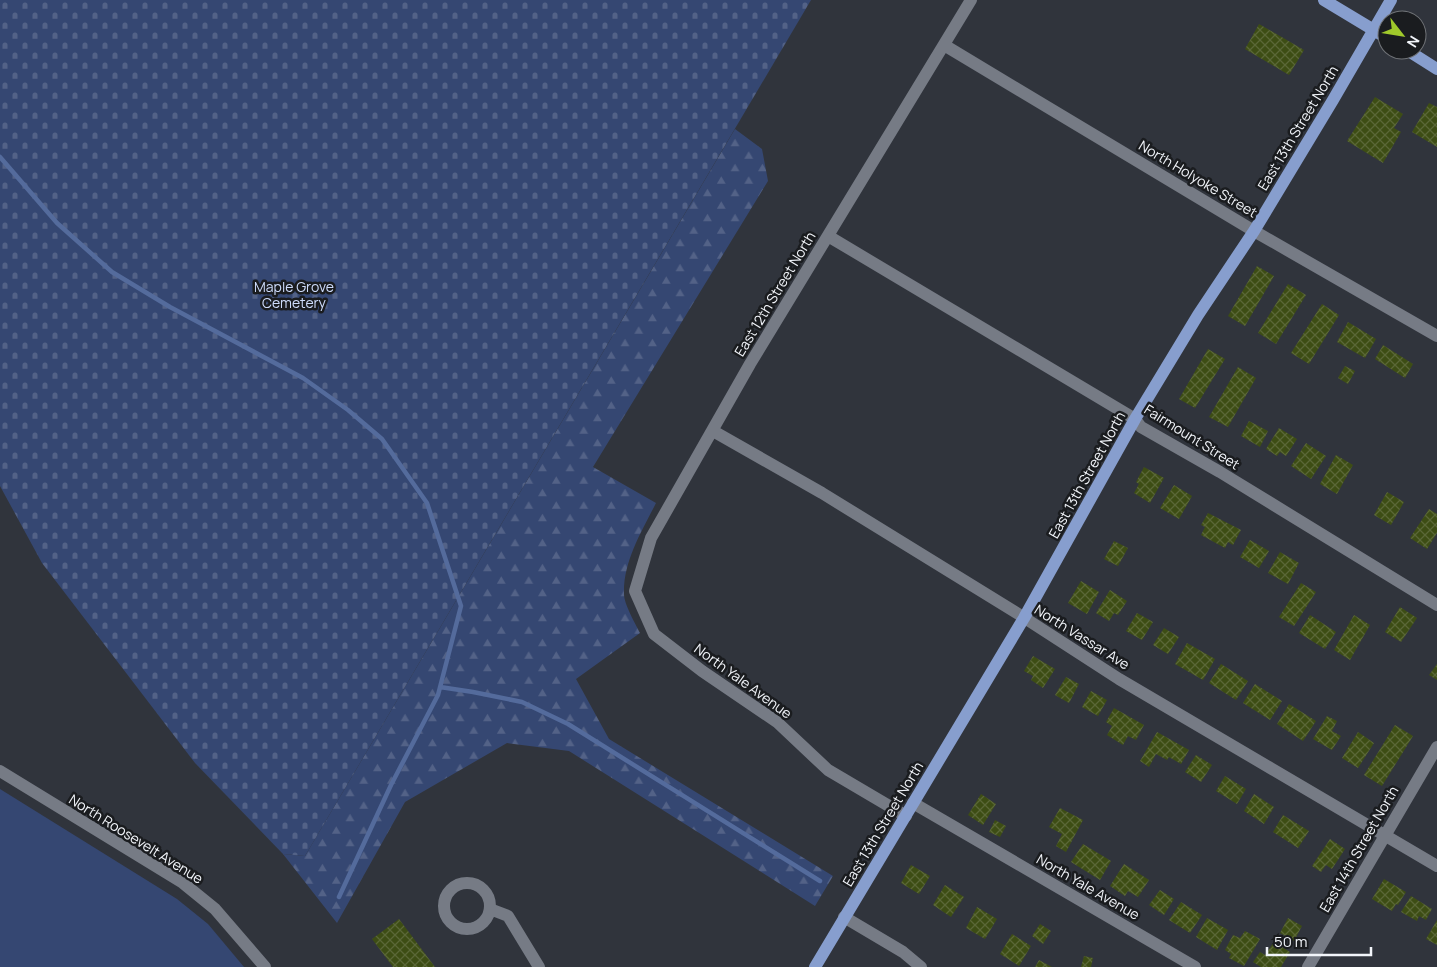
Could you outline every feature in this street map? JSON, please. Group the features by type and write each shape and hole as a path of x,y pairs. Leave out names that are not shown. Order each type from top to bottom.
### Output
{"main road":[{"path":"1324,0 1377,31"},
{"name":"East 13th Street North","path":"815,967 1024,618 1135,419 1198,315 1254,231 1391,0"},
{"path":"1423,60 1437,69"}],"street":[{"name":"East 12th Street North","path":"645,613 635,591 651,538 750,364 971,0"},
{"name":"North Holyoke Street","path":"944,45 1254,231 1437,336"},
{"name":"Fairmount Street","path":"828,236 1135,419 1141,427 1220,472 1437,605"},
{"name":"North Vassar Ave","path":"713,430 822,493 1119,679 1437,866"},
{"name":"North Yale Avenue","path":"645,613 654,634 702,671 777,722 828,770 906,816"},
{"name":"East 14th Street North","path":"1308,967 1437,747"},
{"name":"North Roosevelt Avenue","path":"0,772 183,883 215,909 265,967"},
{"name":"North Yale Avenue","path":"913,803 1195,967"},
{"path":"490,908 508,916 539,967"},
{"path":"844,917 903,952 921,967"}],"green space":[{"name":"Maple Grove Cemetery","path":"0,0 811,0 305,856 283,854 195,763 42,563 0,486"},
{"path":"735,129 762,149 768,181 593,467 656,503 634,547 625,582 624,594 626,603 640,633 576,679 609,739 833,876 815,906 569,751 507,743 405,802 337,923 283,854 305,856"},
{"path":"0,789 177,899 208,924 244,967 0,967"}],"building":[{"path":"1259,24 1304,50 1289,75 1245,49"},
{"path":"1375,97 1403,114 1394,128 1401,132 1383,163 1347,141"},
{"path":"1429,103 1437,107 1437,147 1412,132"},
{"path":"1257,266 1274,276 1245,326 1228,316"},
{"path":"1288,284 1306,295 1276,344 1258,333"},
{"path":"1322,304 1339,315 1309,364 1291,353"},
{"path":"1348,322 1376,339 1365,358 1337,342"},
{"path":"1383,345 1413,364 1405,378 1375,359"},
{"path":"1208,349 1225,359 1195,408 1179,399"},
{"path":"1345,366 1355,371 1348,384 1338,378"},
{"path":"1238,367 1256,378 1228,427 1209,417"},
{"path":"1249,421 1268,431 1260,447 1241,436"},
{"path":"1279,428 1297,439 1286,456 1280,452 1277,456 1266,449"},
{"path":"1306,443 1326,456 1311,479 1291,466"},
{"path":"1336,455 1353,465 1337,494 1320,484"},
{"path":"1144,467 1164,478 1150,503 1134,493 1139,484 1136,482"},
{"path":"1174,485 1192,496 1179,519 1160,508"},
{"path":"1387,492 1404,502 1391,525 1374,515"},
{"path":"1429,509 1437,514 1437,533 1427,549 1410,538"},
{"path":"1208,513 1241,530 1233,545 1228,542 1225,548 1201,535 1205,527 1201,525"},
{"path":"1250,540 1269,551 1259,568 1240,557"},
{"path":"1114,541 1128,548 1118,566 1104,559"},
{"path":"1280,552 1299,563 1288,584 1268,573"},
{"path":"1081,581 1099,592 1087,614 1068,603"},
{"path":"1301,583 1316,592 1294,626 1279,617"},
{"path":"1110,590 1127,601 1118,615 1114,613 1109,621 1096,613"},
{"path":"1400,607 1417,618 1401,642 1385,632"},
{"path":"1137,613 1153,622 1142,640 1126,631"},
{"path":"1310,615 1336,632 1325,649 1299,633"},
{"path":"1354,615 1370,625 1350,660 1334,650"},
{"path":"1164,628 1179,637 1168,654 1153,645"},
{"path":"1187,643 1215,659 1203,680 1175,664"},
{"path":"1033,656 1055,669 1043,688 1031,680 1033,676 1024,671"},
{"path":"1221,664 1248,681 1236,700 1209,683"},
{"path":"1437,664 1437,680 1429,675"},
{"path":"1066,677 1079,684 1069,703 1055,695"},
{"path":"1255,684 1282,701 1270,720 1243,703"},
{"path":"1091,691 1107,700 1098,716 1082,707"},
{"path":"1289,704 1316,721 1303,741 1277,724"},
{"path":"1114,708 1144,725 1136,740 1128,736 1123,745 1107,735 1112,726 1106,722"},
{"path":"1327,716 1337,721 1332,731 1341,736 1332,750 1313,739"},
{"path":"1395,725 1413,736 1382,786 1364,775"},
{"path":"1157,732 1189,750 1181,764 1169,757 1167,760 1156,754 1149,767 1140,761"},
{"path":"1358,732 1374,743 1358,768 1342,758"},
{"path":"1196,755 1212,765 1201,782 1185,772"},
{"path":"1225,776 1246,789 1237,804 1216,791"},
{"path":"981,794 996,804 983,825 968,815"},
{"path":"1254,794 1274,807 1264,824 1244,811"},
{"path":"1060,808 1083,820 1066,852 1056,846 1062,834 1049,827"},
{"path":"1283,815 1309,831 1298,848 1273,832"},
{"path":"995,820 1006,826 1000,837 989,832"},
{"path":"1330,839 1345,849 1332,869 1326,865 1321,872 1312,866"},
{"path":"1083,844 1111,861 1100,880 1071,862"},
{"path":"1124,864 1149,880 1138,897 1128,891 1125,896 1110,886"},
{"path":"911,865 930,876 919,894 901,883"},
{"path":"1384,879 1406,892 1392,911 1372,899"},
{"path":"945,885 964,897 951,917 933,905"},
{"path":"1160,890 1174,899 1164,915 1149,905"},
{"path":"1411,896 1432,909 1426,920 1419,916 1417,921 1401,912"},
{"path":"1181,902 1202,915 1190,933 1169,920"},
{"path":"977,907 997,919 985,939 966,928"},
{"path":"1207,918 1228,930 1217,950 1196,937"},
{"path":"1288,918 1302,926 1294,941 1280,933"},
{"path":"399,919 435,967 393,967 372,939"},
{"path":"1437,920 1437,945 1426,939"},
{"path":"1040,924 1051,931 1043,944 1032,936"},
{"path":"1245,931 1260,939 1244,966 1229,958 1231,954 1225,950 1233,935 1240,938"},
{"path":"1012,934 1031,946 1019,966 1000,954"},
{"path":"1274,942 1290,952 1281,967 1261,967 1253,962 1260,952 1265,955"},
{"path":"1084,956 1093,958 1091,967 1081,967"},
{"path":"1039,960 1052,967 1035,967"}],"waterway":[{"path":"0,157 57,223 112,272 170,307 303,378 348,410 382,439 427,503 461,606 438,695 391,785 339,897"},
{"path":"440,687 522,702 568,724 820,881"}]}
